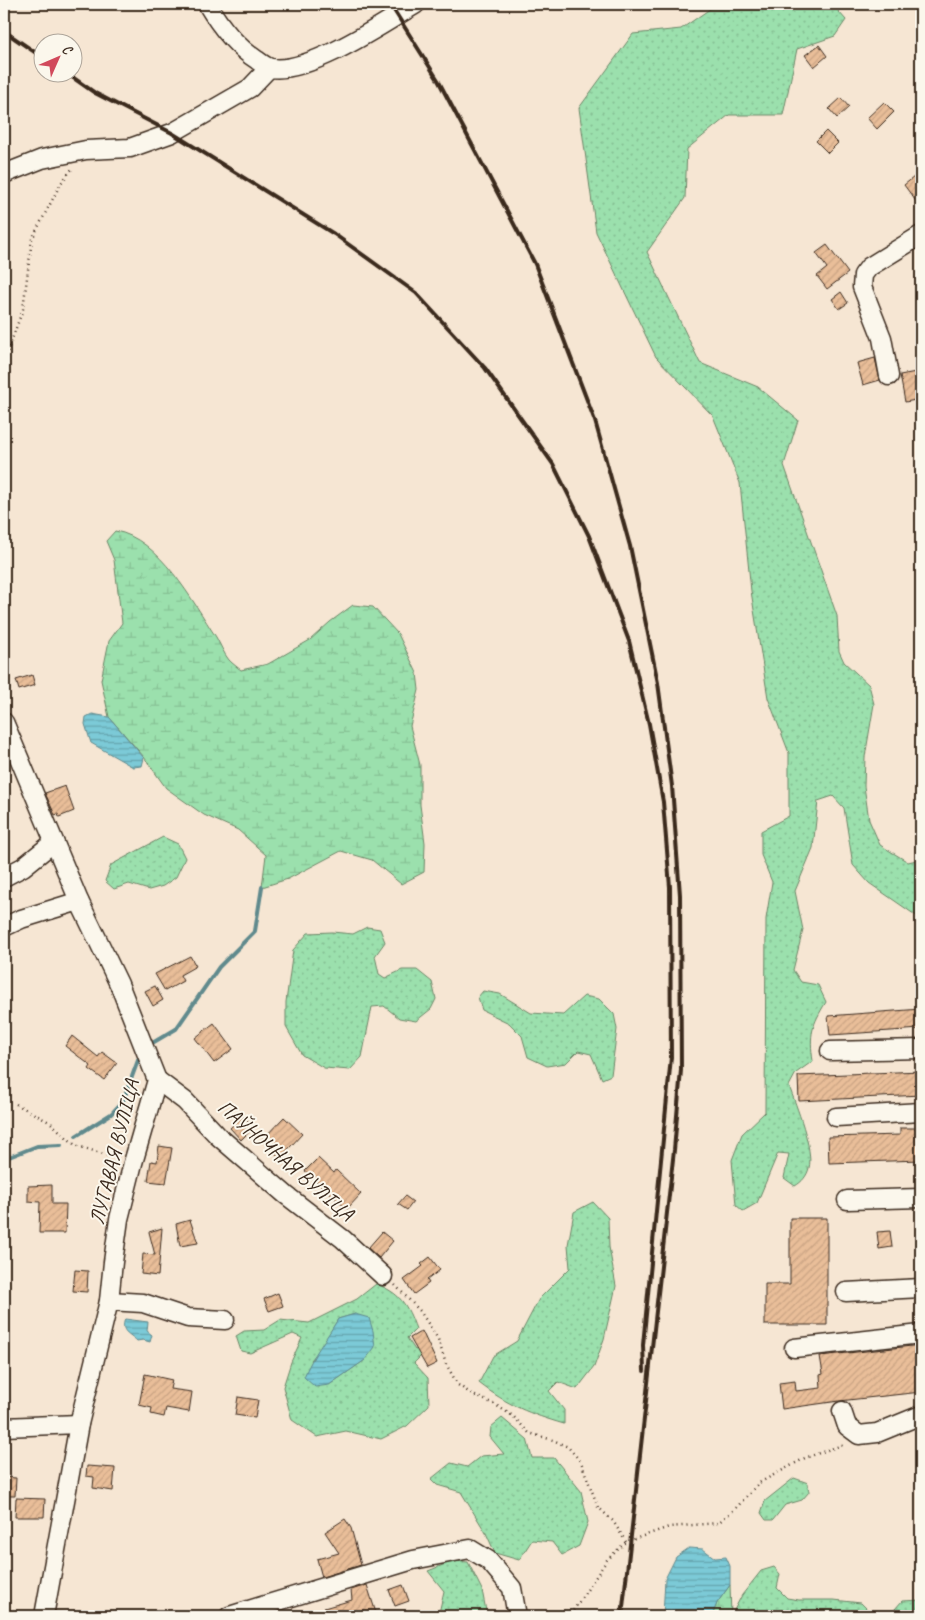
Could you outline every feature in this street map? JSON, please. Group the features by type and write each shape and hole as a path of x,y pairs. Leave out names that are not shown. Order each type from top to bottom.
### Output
{"street":[{"path":"207,4 230,38 269,68 292,67 325,56 416,4"},
{"path":"4,174 42,159 86,150 130,148 172,133 250,88 269,68"},
{"path":"889,376 882,338 862,287 863,275 869,267 921,235"},
{"name":"ЛУГАВАЯ ВУЛІЦА","path":"4,722 79,900 119,984 157,1080 119,1220 109,1301 79,1424 44,1616"},
{"path":"4,876 23,867 54,842"},
{"path":"4,928 21,920 79,900"},
{"path":"830,1051 921,1049"},
{"name":"ПАЎНОЧНАЯ ВУЛІЦА","path":"157,1080 185,1101 218,1136 286,1195 343,1239 384,1276"},
{"path":"836,1117 921,1112"},
{"path":"847,1200 921,1198"},
{"path":"846,1292 921,1288"},
{"path":"109,1301 143,1303 188,1318 225,1320"},
{"path":"794,1348 921,1334"},
{"path":"842,1411 847,1426 859,1435 877,1433 921,1415"},
{"path":"4,1427 79,1424"},
{"path":"229,1616 413,1560 470,1549 488,1560 512,1588 517,1616"}],"path":[{"path":"4,361 23,308 32,239 61,183 86,150"},
{"path":"16,1104 51,1123 75,1145 133,1163"},
{"path":"384,1276 400,1289 420,1311 438,1339 446,1364 458,1385 512,1416 529,1433 553,1440 568,1447 581,1462 598,1507 613,1521 626,1542"},
{"path":"565,1616 573,1611 607,1560 626,1542 669,1527 718,1523 735,1509 759,1483 805,1458 849,1443 859,1435"}],"green space":[{"path":"717,4 832,4 846,20 835,36 797,49 783,115 729,115 687,149 685,198 647,252 700,363 758,387 798,420 784,465 837,616 839,651 844,662 869,685 874,704 865,757 864,786 869,820 880,845 908,862 921,859 921,919 869,883 853,865 844,808 833,796 818,801 813,848 795,891 803,930 793,970 801,982 818,985 826,1002 813,1030 811,1044 813,1061 796,1073 789,1086 807,1139 810,1160 809,1168 804,1178 795,1186 784,1178 789,1154 778,1153 757,1203 743,1211 736,1205 732,1160 742,1134 765,1112 766,919 772,882 761,855 761,831 789,816 789,753 768,698 751,591 740,483 713,416 656,357 596,232 579,108 633,34 681,29"},
{"path":"115,531 131,536 160,558 186,590 227,658 241,670 268,664 310,640 353,605 373,607 398,634 417,673 419,690 410,726 420,765 420,805 425,843 424,872 401,884 372,860 341,851 288,879 262,887 266,855 238,830 204,815 166,788 144,757 109,717 101,680 109,641 122,623 114,560 106,541"},
{"path":"163,837 178,844 185,858 176,877 163,886 149,890 129,884 114,889 105,881 111,865"},
{"path":"367,927 380,929 385,942 375,956 379,974 385,978 402,970 417,970 432,982 436,999 431,1009 416,1021 399,1018 384,1006 372,1007 362,1057 350,1070 324,1068 302,1055 286,1027 286,1002 293,950 308,933 332,932 353,934"},
{"path":"483,991 500,994 531,1013 563,1015 584,996 599,999 614,1014 617,1029 611,1075 602,1079 591,1054 578,1051 566,1063 547,1066 528,1057 522,1036 509,1023 482,1010 478,997"},
{"path":"593,1202 608,1218 609,1247 616,1286 604,1339 594,1367 577,1389 558,1382 549,1391 564,1410 564,1424 519,1408 479,1383 493,1356 517,1341 539,1299 570,1268 568,1245 574,1212"},
{"path":"376,1284 391,1291 402,1300 416,1329 407,1338 415,1350 421,1347 426,1351 414,1363 428,1378 429,1405 407,1426 381,1439 346,1431 317,1437 292,1420 283,1387 291,1362 302,1338 293,1334 250,1353 241,1351 236,1336 244,1331 264,1330 280,1320 309,1323 357,1299","holes":["355,1314 365,1360 329,1385 311,1360 322,1347 338,1319"]},
{"path":"502,1418 527,1439 532,1458 554,1458 581,1491 588,1522 579,1546 562,1555 552,1542 532,1540 519,1560 495,1553 486,1533 461,1492 437,1485 431,1479 451,1463 467,1467 481,1456 504,1454 490,1437 491,1427"},
{"path":"794,1478 808,1483 809,1492 802,1500 785,1505 773,1520 766,1520 761,1513 765,1501"},
{"path":"453,1561 468,1562 482,1590 487,1616 441,1616 439,1613 444,1591 428,1571"},
{"path":"774,1567 780,1574 777,1588 787,1598 861,1603 874,1616 731,1616 742,1595 761,1571"},
{"path":"730,1585 731,1616 712,1616 717,1603"},
{"path":"921,1600 921,1616 894,1616 895,1609 902,1601"}],"water":[{"path":"92,714 109,717 144,758 142,766 133,767 91,743 85,724 86,717"},
{"path":"355,1314 369,1318 375,1347 365,1360 329,1385 315,1387 304,1377 311,1362 338,1319"},
{"path":"125,1319 148,1322 147,1331 152,1335 150,1342 137,1341 128,1334 124,1330"},
{"path":"689,1548 703,1549 715,1558 726,1557 730,1566 730,1585 717,1603 712,1616 663,1616 665,1579 676,1557"}],"building":[{"path":"819,45 827,56 814,67 805,55"},
{"path":"841,98 849,107 837,118 829,109"},
{"path":"884,102 894,112 877,129 867,118"},
{"path":"826,131 838,143 828,153 816,141"},
{"path":"914,177 917,180 921,177 921,208 904,185"},
{"path":"827,245 848,273 827,289 817,276 827,268 816,253"},
{"path":"841,292 848,303 839,309 832,299"},
{"path":"875,358 880,380 863,385 857,363"},
{"path":"916,372 921,399 905,402 900,375"},
{"path":"32,675 35,685 19,690 16,680"},
{"path":"65,786 74,811 59,817 58,814 55,815 45,793"},
{"path":"190,956 196,966 180,975 183,981 165,991 155,974"},
{"path":"155,986 163,1000 153,1006 145,991"},
{"path":"921,1009 921,1029 830,1035 828,1016"},
{"path":"214,1023 233,1049 214,1063 195,1038"},
{"path":"72,1036 98,1057 102,1052 117,1063 104,1080 89,1069 91,1066 65,1046"},
{"path":"921,1071 921,1095 799,1101 798,1076"},
{"path":"243,1116 254,1127 241,1140 230,1128"},
{"path":"284,1117 302,1134 280,1158 262,1140"},
{"path":"900,1128 921,1128 921,1160 829,1163 828,1137 900,1135"},
{"path":"159,1146 172,1148 166,1183 148,1181 151,1161 157,1162"},
{"path":"318,1158 334,1173 336,1170 361,1194 347,1209 305,1171"},
{"path":"52,1185 52,1204 66,1204 65,1233 39,1233 40,1202 28,1201 28,1186"},
{"path":"405,1196 413,1202 407,1210 398,1204"},
{"path":"790,1218 827,1218 827,1325 765,1325 765,1284 790,1284"},
{"path":"190,1220 198,1243 180,1246 176,1224"},
{"path":"162,1228 158,1276 141,1274 143,1254 155,1255 149,1232"},
{"path":"890,1231 892,1247 879,1249 877,1232"},
{"path":"382,1232 393,1241 379,1258 368,1248"},
{"path":"430,1257 440,1270 427,1280 429,1283 414,1294 404,1280 423,1266 421,1264"},
{"path":"75,1270 88,1271 87,1292 73,1291"},
{"path":"278,1293 283,1306 269,1311 264,1299"},
{"path":"422,1331 437,1363 427,1368 410,1338"},
{"path":"921,1345 921,1392 782,1409 779,1383 795,1381 796,1391 821,1388 820,1375 823,1374 820,1356"},
{"path":"145,1374 172,1380 170,1389 192,1392 189,1412 166,1408 164,1417 151,1414 152,1408 139,1405"},
{"path":"238,1397 258,1400 255,1418 235,1415"},
{"path":"87,1466 115,1468 113,1491 93,1488 94,1477 86,1476"},
{"path":"4,1477 16,1478 15,1496 4,1496"},
{"path":"16,1498 45,1499 44,1517 15,1517"},
{"path":"345,1519 351,1528 361,1565 322,1577 317,1559 339,1553 325,1532"},
{"path":"367,1585 377,1616 326,1616 324,1608 352,1600 351,1590"},
{"path":"403,1585 409,1601 395,1606 389,1590"}],"waterway":[{"path":"154,1042 176,1029 219,967 255,931 262,887"},
{"path":"76,1136 111,1114 123,1101 140,1055"},
{"path":"4,1159 37,1146 61,1145"}],"railway":[{"path":"390,4 438,80 535,264 595,421 630,546 658,683 672,786 680,895 681,1070 674,1150 622,1616"},
{"path":"4,31 32,50"},
{"path":"79,82 95,93 172,133 334,234 416,293 485,368 553,464 589,536 629,641 649,724 663,802 670,887 671,1057 643,1345 644,1371"}]}
